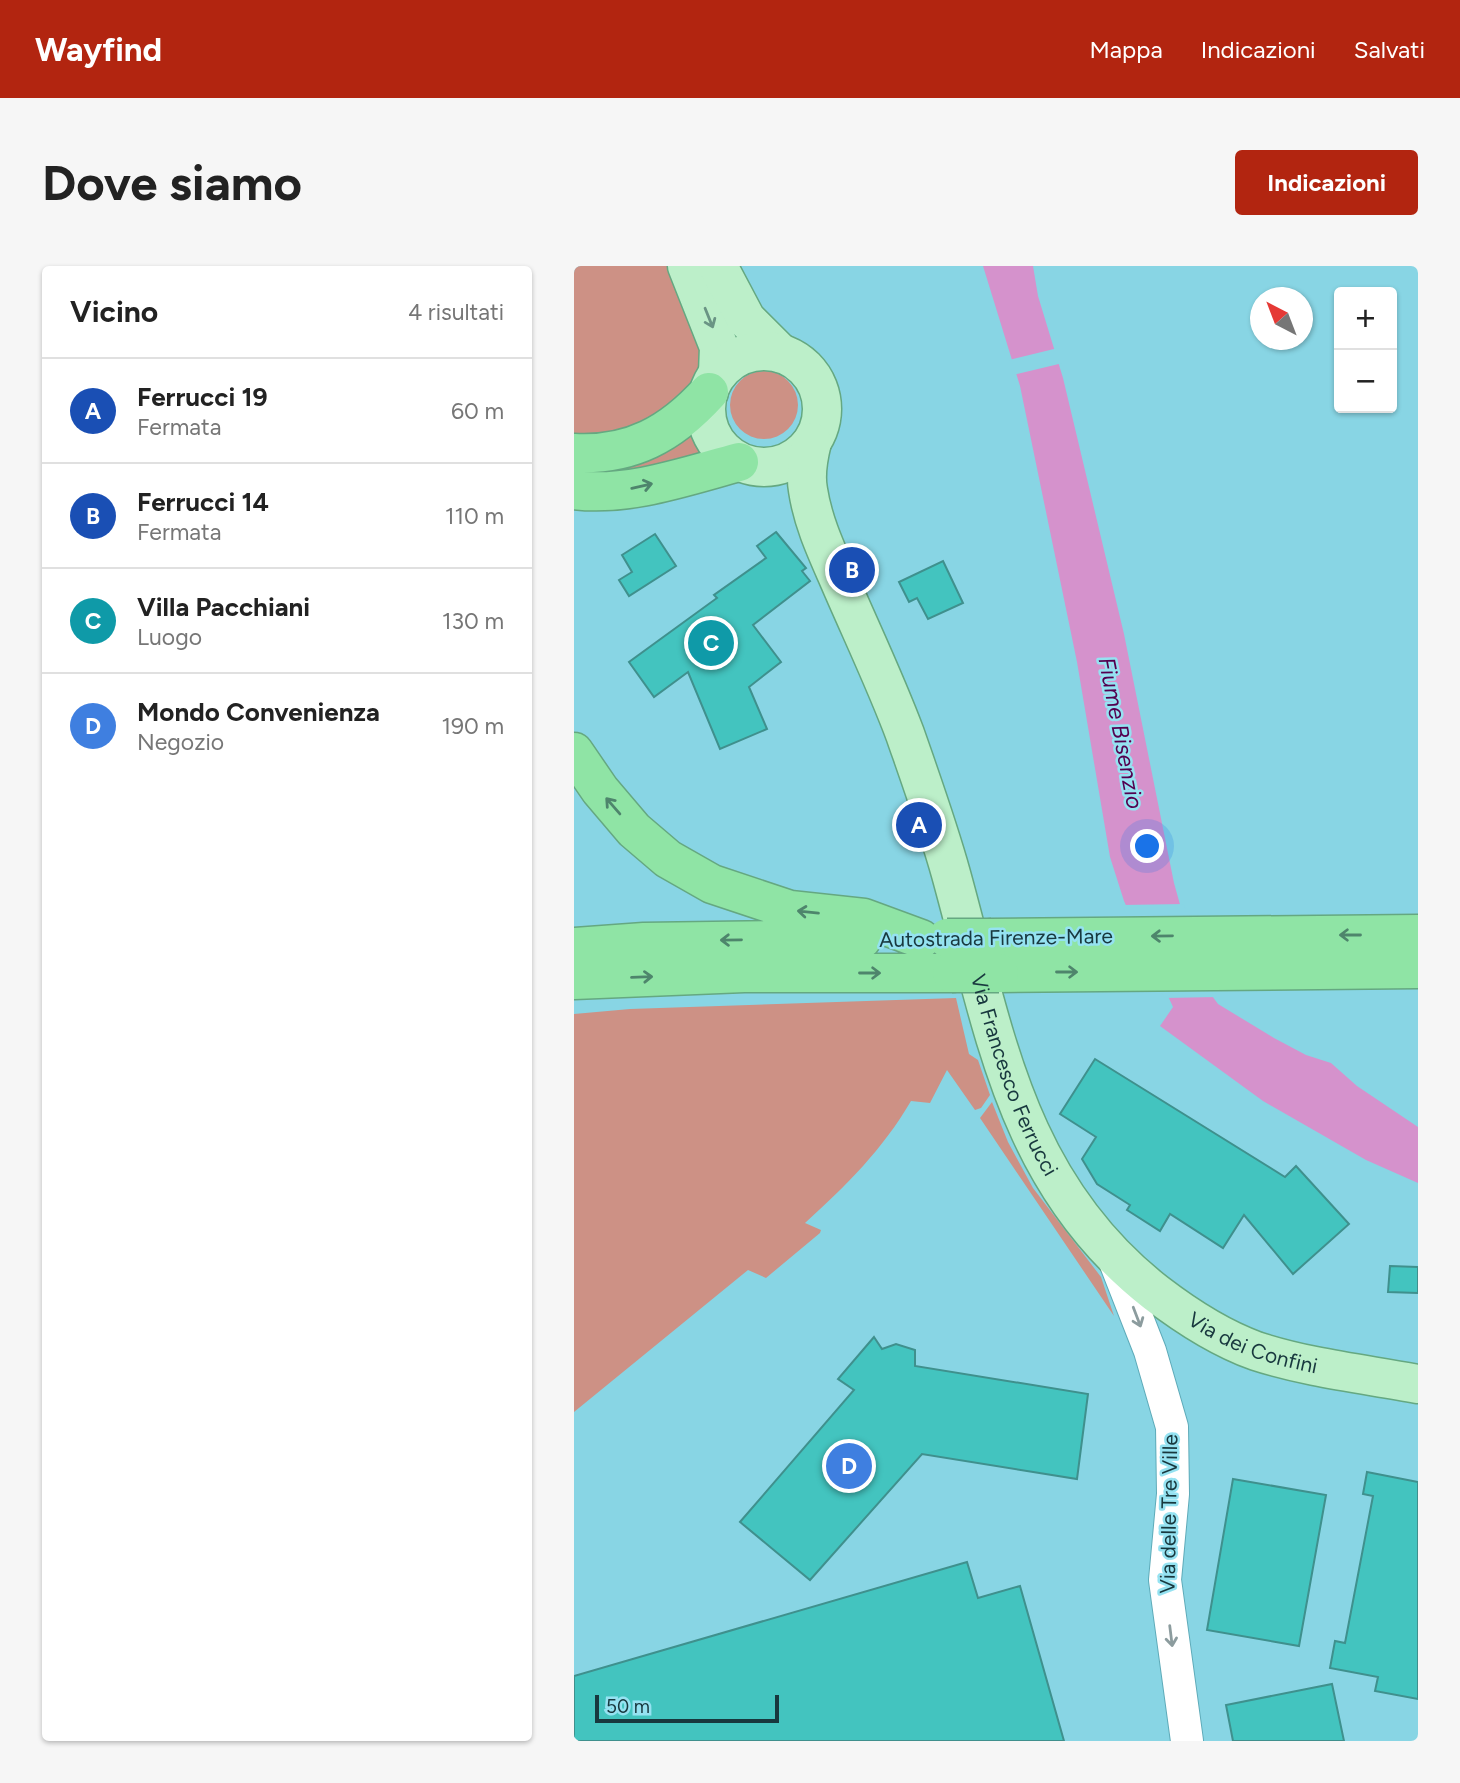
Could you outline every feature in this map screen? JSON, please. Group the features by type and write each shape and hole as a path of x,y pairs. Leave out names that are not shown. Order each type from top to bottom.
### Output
{"highway":[{"path":"574,453 596,454 639,445 679,422 713,383"},
{"path":"574,490 627,489 750,465"},
{"path":"574,752 600,790 634,830 668,859 712,884 790,910 864,918 940,950"},
{"name":"Autostrada Firenze-Mare","path":"995,955 1120,936 1418,934"},
{"name":"Autostrada Firenze-Mare","path":"574,947 644,942 940,950 1135,972 1418,969"},
{"name":"Autostrada Firenze-Mare","path":"574,980 744,973 940,950"}],"main road":[{"name":"Via Francesco Ferrucci","path":"687,266 719,347 706,409 708,425 725,453 786,486 816,525"},
{"name":"Via Francesco Ferrucci","path":"718,266 746,319 780,353 797,361 811,374 820,391 822,410 819,428 812,442 806,474 816,525 898,716 917,768 943,848 988,1019 1018,1109 1047,1167 1112,1254"},
{"path":"713,383 731,362 746,354 763,351 780,353"},
{"path":"750,465 779,466 797,458 812,442"},
{"name":"Via dei Confini","path":"1112,1254 1175,1307 1212,1330 1254,1350 1296,1362 1418,1384"}],"street":[{"name":"Via delle Tre Ville","path":"1112,1254 1150,1351 1172,1427 1173,1494 1165,1580 1187,1741"}],"shaded area":[{"path":"574,266 680,266 708,332 703,374 669,418 574,442"},
{"path":"764,371 777,374 788,381 795,392 798,405 795,418 788,429 777,436 764,439 751,436 740,429 733,418 730,405 733,392 740,381 751,374"},
{"path":"688,426 713,461 615,482 582,464"},
{"path":"956,998 969,1054 978,1060 990,1095 981,1108 975,1110 947,1070 930,1103 911,1101 863,1166 805,1223 821,1230 820,1233 766,1278 748,1270 574,1412 574,1014 630,1009"},
{"path":"992,1102 1008,1142 1033,1188 1101,1277 1114,1316 980,1118"}],"water":[{"name":"Fiume Bisenzio","path":"983,266 1033,266 1038,296 1063,378 1124,634 1174,883 1196,962 1207,989 1218,1004 1306,1055 1331,1063 1357,1086 1418,1127 1418,1183 1366,1160 1263,1101 1160,1026 1173,1007 1124,901 1110,857 1077,662 1020,386"}],"pier":[{"path":"1058,348 1063,363 1013,375 1009,360"},
{"path":"1184,904 1199,961 1218,997 1164,998 1122,905"}],"building":[{"path":"776,532 806,568 802,571 810,581 753,625 781,662 749,687 767,729 720,749 688,672 654,697 629,662 717,598 714,595 766,558 757,546"},
{"path":"655,534 676,566 629,596 619,580 632,572 622,555"},
{"path":"943,561 963,603 928,619 917,598 909,602 899,582"},
{"path":"1095,1059 1285,1177 1296,1166 1349,1224 1293,1274 1244,1215 1223,1248 1170,1214 1160,1231 1127,1210 1130,1205 1097,1184 1082,1159 1096,1137 1060,1114"},
{"path":"1390,1266 1418,1267 1418,1293 1388,1292"},
{"path":"874,1337 882,1349 896,1344 915,1350 915,1366 1088,1394 1077,1479 922,1454 810,1580 740,1522 854,1390 838,1379"},
{"path":"1367,1472 1418,1482 1418,1699 1375,1691 1378,1677 1330,1668 1335,1641 1345,1643 1373,1496 1363,1494"},
{"path":"1233,1479 1326,1495 1299,1646 1207,1630"},
{"path":"967,1562 978,1598 1020,1586 1064,1741 574,1741 574,1676"},
{"path":"1332,1684 1344,1741 1233,1741 1226,1705"}],"place":[{"name":"Ferrucci 14","path":"852,570"},
{"name":"Villa Pacchiani","path":"711,643"},
{"name":"Ferrucci 19","path":"919,825"},
{"name":"Mondo Convenienza","path":"849,1466"}]}
